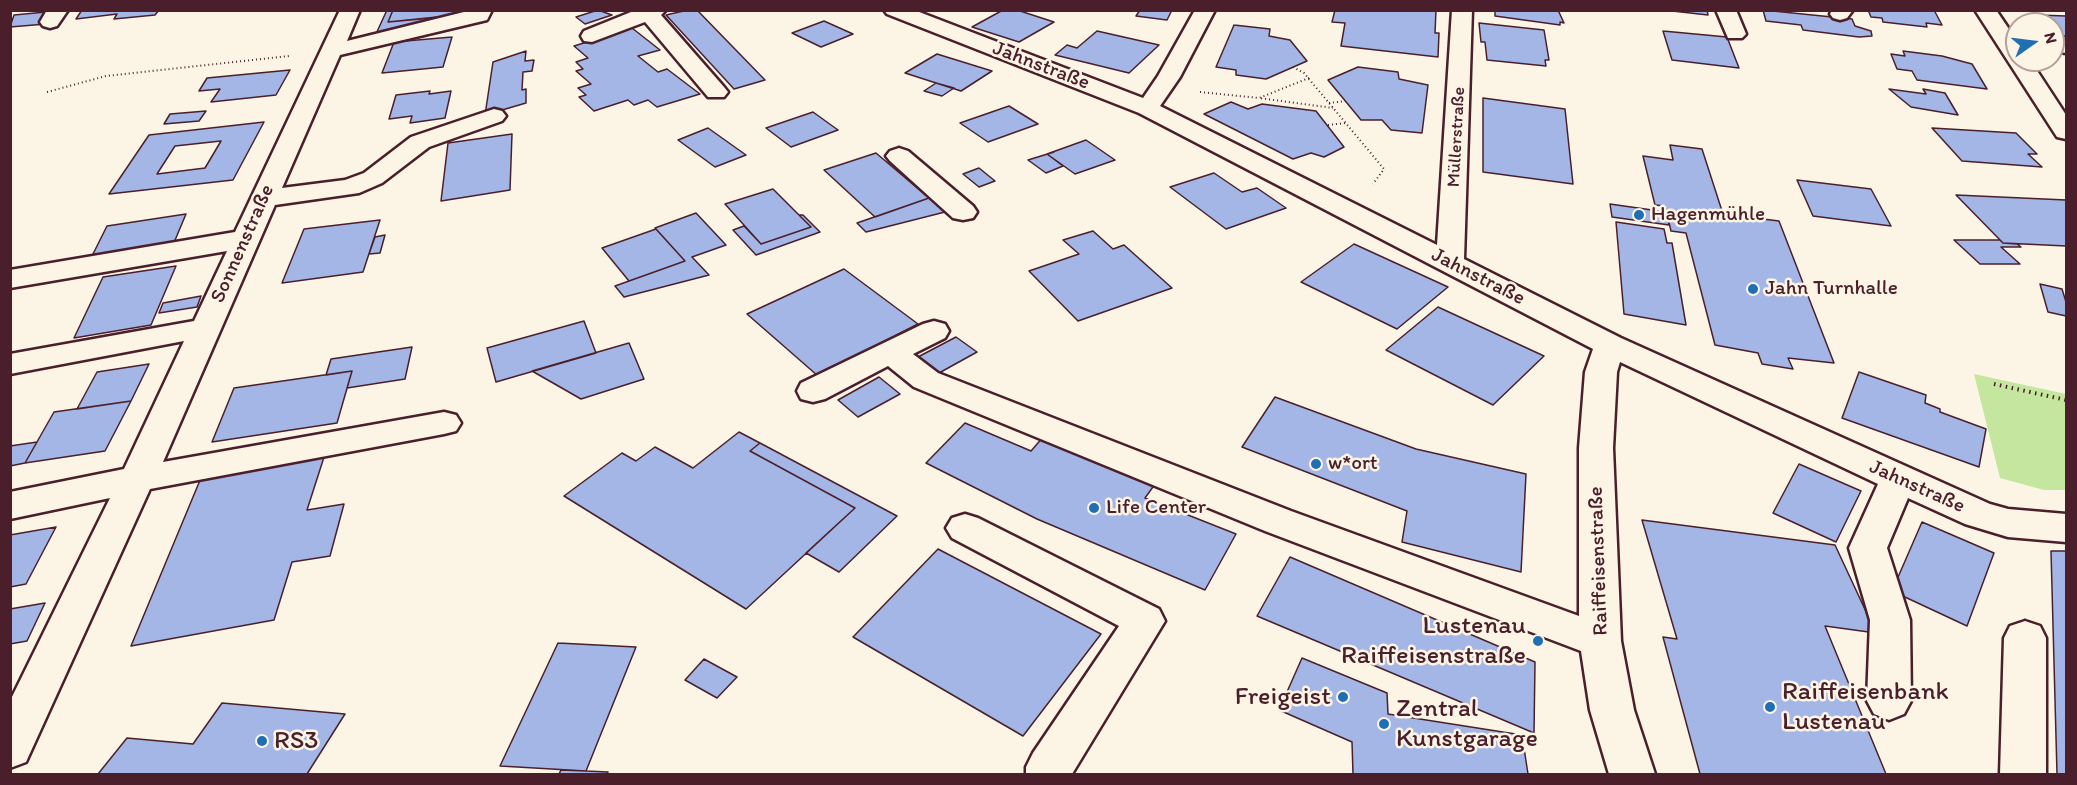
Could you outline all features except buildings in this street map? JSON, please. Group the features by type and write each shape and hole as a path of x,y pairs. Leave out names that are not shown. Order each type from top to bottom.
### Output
{"street":[{"name":"Sonnenstraße","path":"10,748 138,478 350,10"},
{"path":"331,51 480,16 482,10"},
{"name":"Jahnstraße","path":"894,10 1147,108 1610,345 1898,479 1978,514 2008,523 2067,528"},
{"path":"1147,108 1161,88 1205,10"},
{"name":"Müllerstraße","path":"1450,263 1462,10"},
{"path":"1726,10 1735,34"},
{"path":"1986,10 2005,36"},
{"path":"592,36 652,12 716,92"},
{"path":"2029,72 2067,132"},
{"path":"264,198 350,186 373,178 420,142 494,116"},
{"path":"899,156 963,212"},
{"path":"10,279 246,239"},
{"path":"10,364 205,328"},
{"path":"813,391 934,331"},
{"name":"Raiffeisenstraße","path":"1610,345 1601,372 1596,448 1600,641 1612,710 1632,774"},
{"path":"891,352 926,380 1278,520 1600,641"},
{"path":"10,506 138,478 444,423"},
{"path":"1889,701 1890,620 1868,548 1898,479"},
{"path":"965,528 1145,621 1049,768 1049,774"},
{"path":"2023,774 2025,638"}],"path":[{"path":"47,92 106,76 331,51"},
{"path":"1293,67 1309,78 1334,108 1383,169 1380,174"},
{"path":"1259,98 1309,78"},
{"path":"1161,88 1334,108"},
{"path":"1329,103 1345,101"},
{"path":"1328,125 1346,123"},
{"path":"1994,384 2067,400"}],"green space":[{"path":"1974,374 2066,394 2066,490 2044,490 2000,478"}],"place":[{"name":"Hagenmühle","path":"1639,215"},
{"name":"Jahn Turnhalle","path":"1753,289"},
{"name":"w*ort","path":"1316,464"},
{"name":"Life Center","path":"1094,508"},
{"name":"Lustenau Raiffeisenstraße","path":"1538,641"},
{"name":"Freigeist","path":"1343,697"},
{"name":"Raiffeisenbank Lustenau","path":"1770,707"},
{"name":"Zentral Kunstgarage","path":"1384,724"},
{"name":"RS3","path":"262,741"}]}
